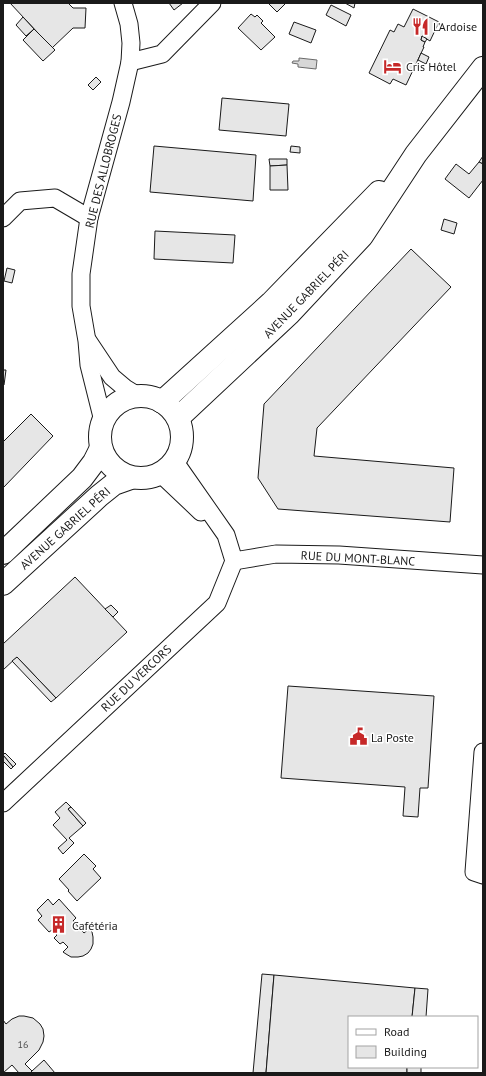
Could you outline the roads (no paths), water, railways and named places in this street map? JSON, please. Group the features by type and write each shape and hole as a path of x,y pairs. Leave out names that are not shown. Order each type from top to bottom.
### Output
{"main road":[{"name":"AVENUE GABRIEL PÉRI","path":"178,418 289,314 362,236 416,154 483,68"},
{"name":"AVENUE GABRIEL PÉRI","path":"162,402 271,302 416,154"},
{"path":"138,396 155,398 162,402 172,409 178,418 182,429 183,440 180,452 168,468 151,478 131,478 121,474 112,467 105,458 101,448 100,434 103,421 107,413 121,401 138,396"},
{"name":"AVENUE GABRIEL PÉRI","path":"3,553 82,478 94,462 101,448"},
{"name":"AVENUE GABRIEL PÉRI","path":"3,584 98,496 114,484 131,478"}],"street":[{"name":"RUE DES ALLOBROGES","path":"103,421 89,365 82,306 81,274 89,218 121,102 130,62 131,43 129,24 123,3"},
{"path":"130,62 162,54 212,3"},
{"path":"3,218 20,201 55,198 89,218"},
{"name":"RUE DES ALLOBROGES","path":"87,341 112,378 138,396"},
{"path":"168,468 226,535 234,561"},
{"name":"RUE DU MONT-BLANC","path":"234,561 276,554 339,555 483,565"},
{"name":"RUE DU VERCORS","path":"3,803 217,603 234,561"},
{"path":"483,752 474,872 483,875"}],"place":[{"name":"L'Ardoise","path":"420,26"},
{"name":"Cris Hôtel","path":"393,66"},
{"name":"La Poste","path":"358,737"},
{"name":"Cafétéria","path":"59,925"}]}
